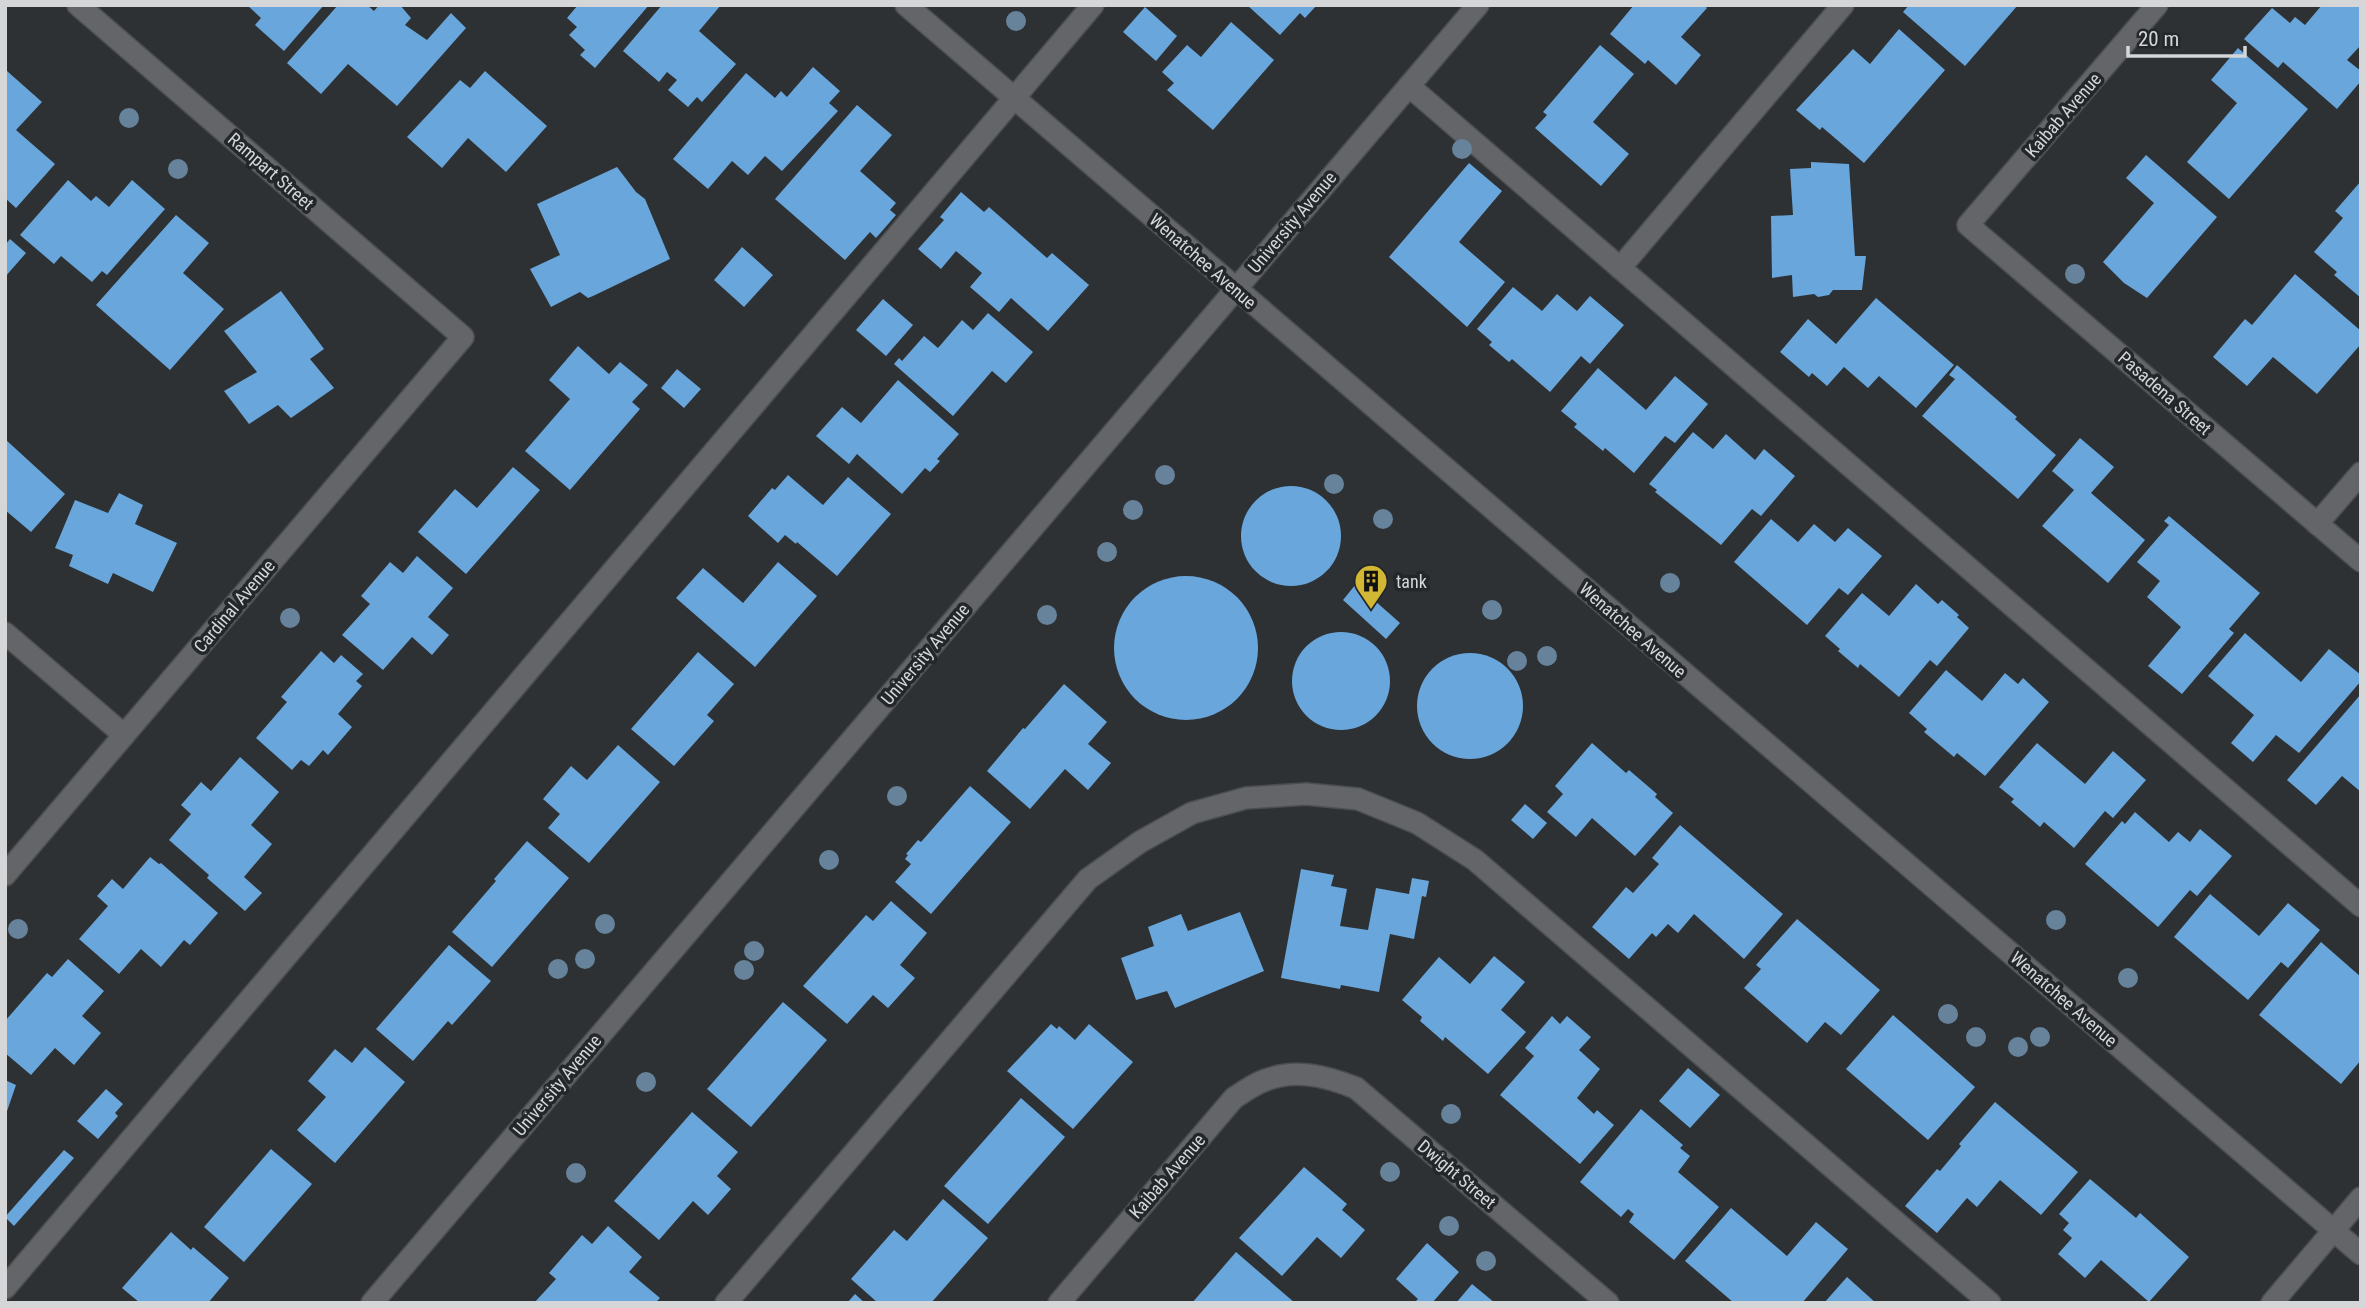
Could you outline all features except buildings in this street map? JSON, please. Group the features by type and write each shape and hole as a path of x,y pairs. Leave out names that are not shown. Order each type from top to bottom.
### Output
{"street":[{"name":"Rampart Street","path":"78,5 463,337"},
{"name":"Wenatchee Avenue","path":"906,5 2361,1254"},
{"path":"5,1288 1093,5"},
{"name":"University Avenue","path":"372,1303 1478,5"},
{"path":"1620,268 1843,5"},
{"name":"Kaibab Avenue","path":"1968,225 2157,5"},
{"path":"1409,86 2361,906"},
{"name":"Pasadena Street","path":"1968,225 2361,561"},
{"name":"Cardinal Avenue","path":"5,874 463,337"},
{"path":"2317,524 2361,473"},
{"path":"5,633 124,735"},
{"path":"726,1303 1087,879 1140,842 1192,813 1246,798 1306,794 1358,799 1418,823 1475,860 1990,1303"},
{"name":"Kaibab Avenue","path":"1059,1303 1234,1098 1263,1081 1293,1074"},
{"name":"Dwight Street","path":"1293,1074 1327,1076 1356,1088 1608,1303"},
{"path":"2272,1303 2361,1198"}],"place":[{"name":"tank","path":"1371,611"}]}
